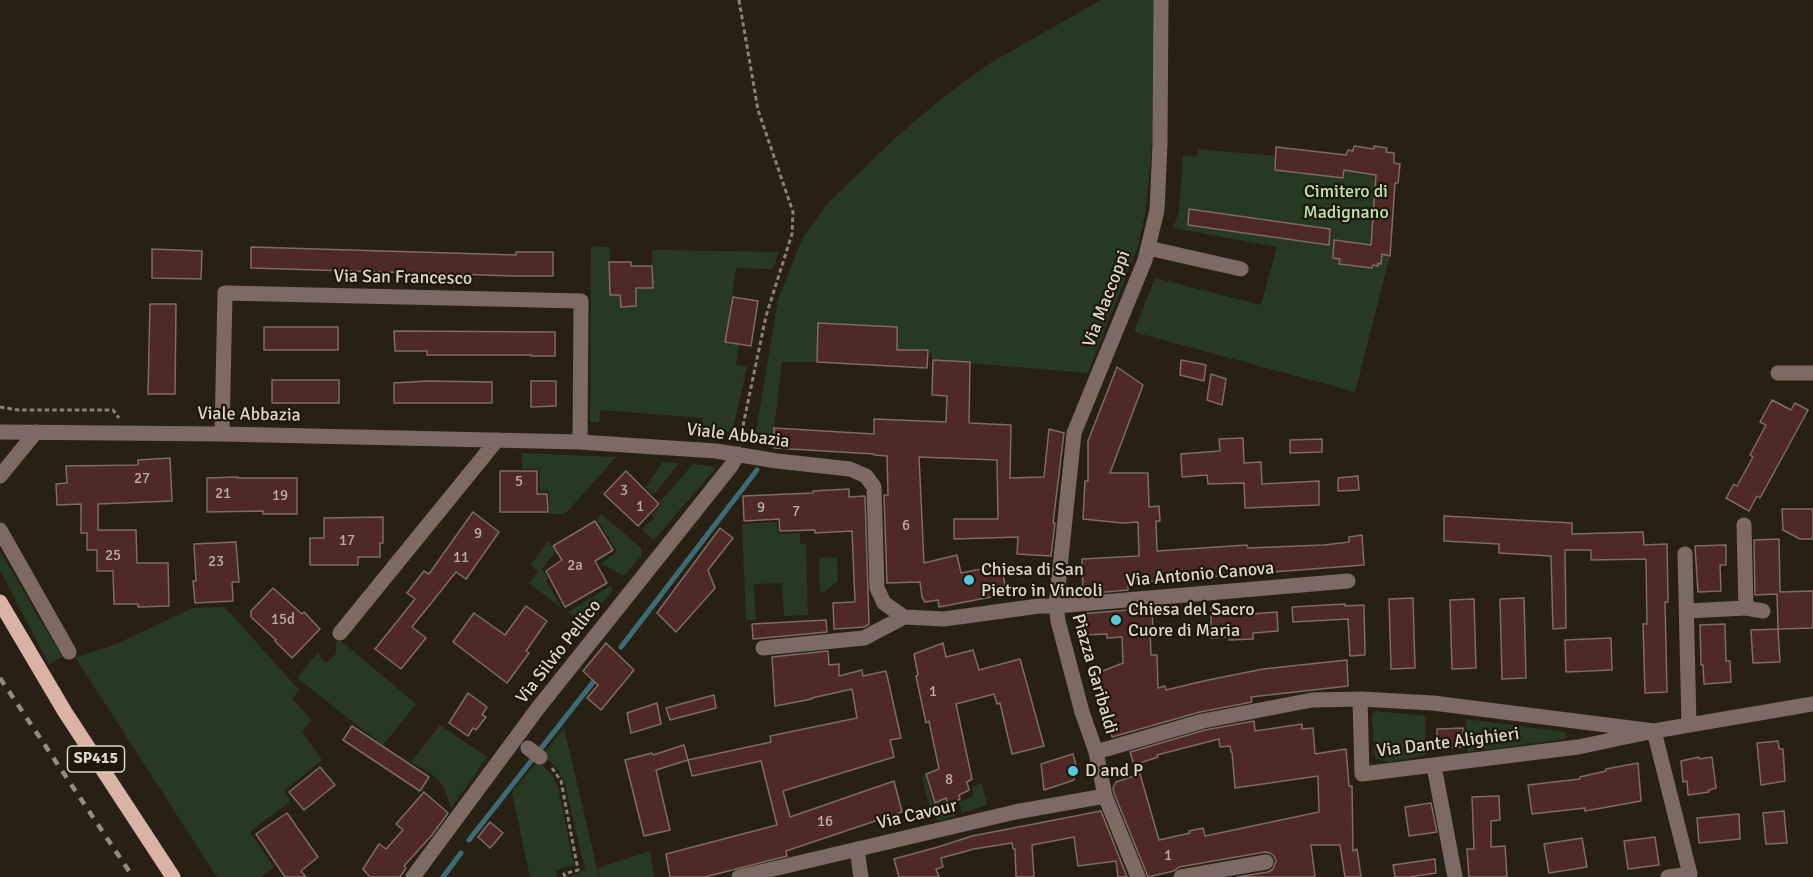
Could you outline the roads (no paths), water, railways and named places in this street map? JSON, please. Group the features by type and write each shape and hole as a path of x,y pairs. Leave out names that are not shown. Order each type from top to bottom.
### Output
{"main road":[{"name":"SP415","path":"0,602 65,712 172,877"}],"street":[{"name":"Via Maccoppi","path":"1056,606 1074,433 1145,260 1157,210 1161,0"},
{"path":"1148,248 1241,269"},
{"name":"Via San Francesco","path":"222,434 225,293 581,301 580,442"},
{"path":"1778,373 1813,373"},
{"name":"Viale Abbazia","path":"0,432 222,434 580,442 716,450 777,461 850,469 866,476 874,487 878,588 884,603 904,617"},
{"path":"0,476 36,432"},
{"path":"340,633 497,441"},
{"name":"Via Silvio Pellico","path":"413,877 538,708 738,454"},
{"path":"1744,525 1746,608"},
{"path":"0,530 69,652"},
{"path":"1685,554 1689,725"},
{"name":"Via Antonio Canova","path":"904,617 944,619 1039,606 1348,582"},
{"name":"Piazza Garibaldi","path":"1056,606 1082,712 1096,752 1105,796 1138,877"},
{"path":"1687,611 1746,608 1763,611"},
{"path":"763,648 864,638 904,617"},
{"name":"Via Dante Alighieri","path":"1360,699 1362,774 1578,747 1654,731 1813,704"},
{"name":"Via Dante Alighieri","path":"1096,752 1203,721 1312,700 1360,699 1433,703 1654,731"},
{"path":"1572,721 1578,747"},
{"path":"1654,731 1690,874 1668,877"},
{"path":"1434,766 1455,877"},
{"name":"Via Cavour","path":"739,877 1015,812 1105,796"},
{"path":"857,849 861,877"},
{"path":"1180,877 1266,862"}],"waterway":[{"path":"621,647 757,470"},
{"path":"469,840 594,681"},
{"path":"443,877 461,853"}],"railway":[{"path":"0,678 133,877"}],"place":[{"name":"Chiesa di San Pietro in Vincoli","path":"969,580"},
{"name":"Chiesa del Sacro Cuore di Maria","path":"1116,620"},
{"name":"D and P","path":"1073,771"}],"park label":[{"name":"Cimitero di Madignano","path":"1346,202"}]}
